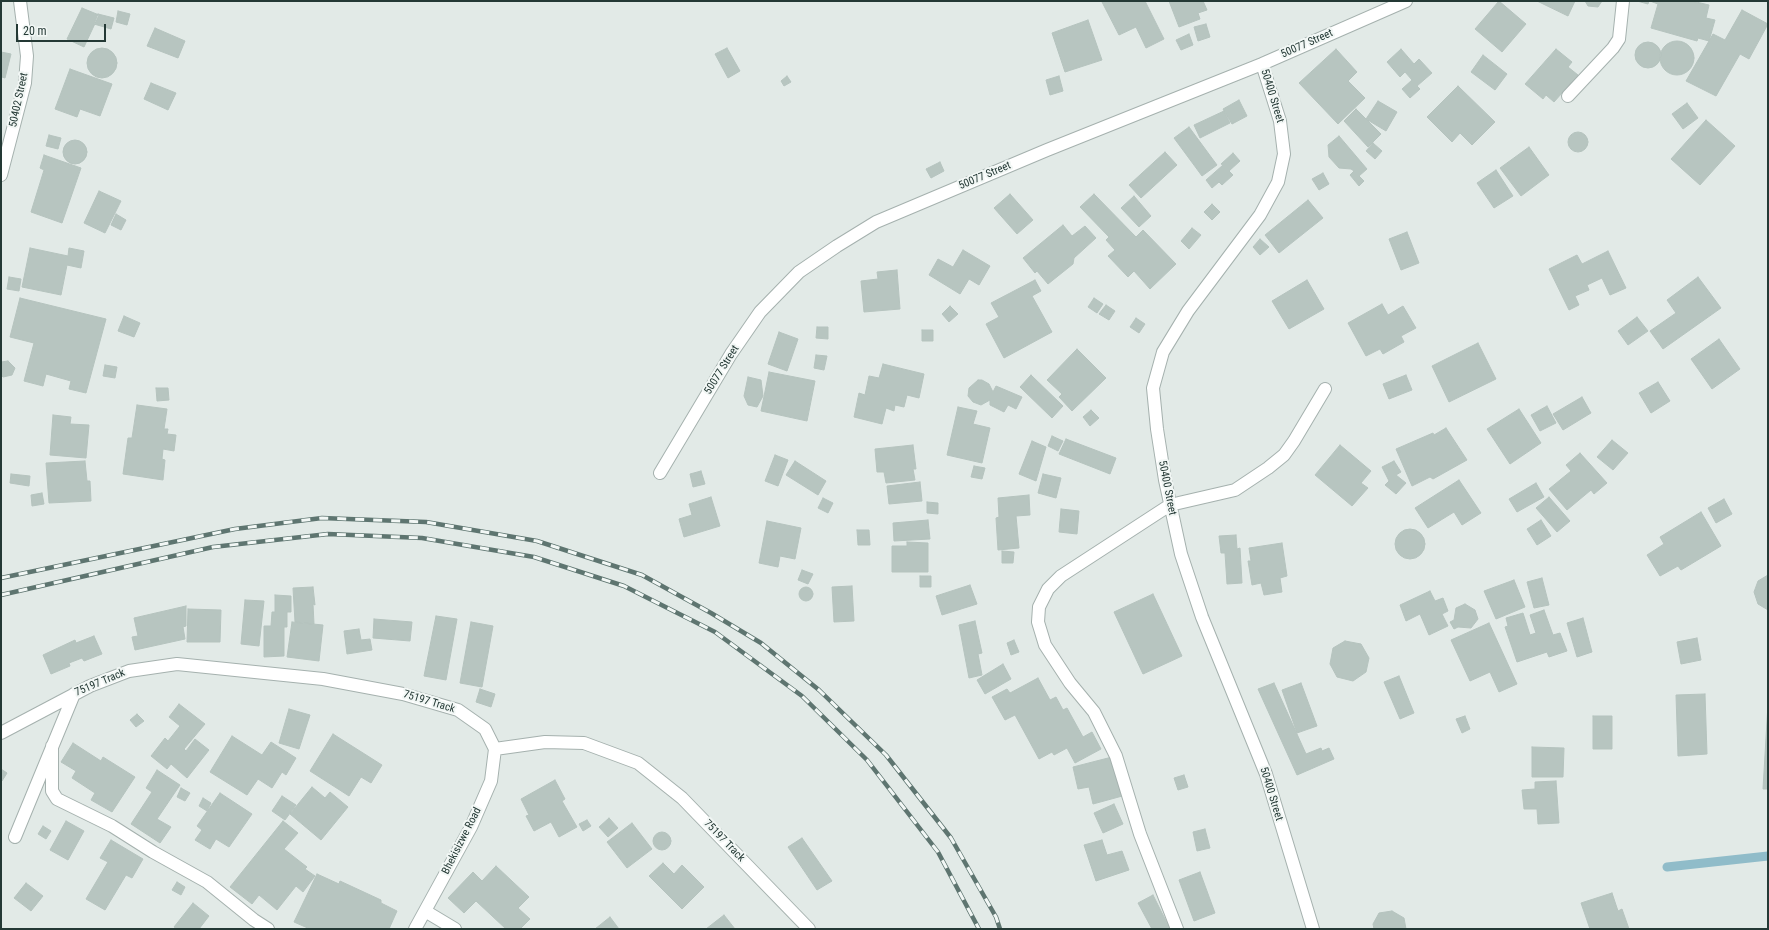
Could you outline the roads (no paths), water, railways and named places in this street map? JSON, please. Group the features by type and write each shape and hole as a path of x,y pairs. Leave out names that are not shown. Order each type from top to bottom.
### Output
{"street":[{"name":"50402 Street","path":"1,174 25,83 27,56 20,1"},
{"name":"50077 Street","path":"660,473 727,360 760,312 799,272 837,246 876,222 1047,150 1262,64 1406,1"},
{"path":"1568,96 1613,48 1619,38 1623,1"},
{"name":"50400 Street","path":"1262,64 1280,121 1284,154 1278,182 1260,215 1188,311 1163,352 1153,388 1157,429 1170,505 1181,554 1202,617 1266,774 1313,929"},
{"path":"1177,929 1140,834 1116,756 1094,712 1070,683 1046,645 1038,622 1039,607 1048,589 1062,576 1170,505 1235,490 1268,468 1284,455 1325,389"},
{"name":"75197 Track","path":"1,733 90,686 129,671 177,664 323,679 403,694 458,710 485,729 495,749 545,742 584,743 638,763 682,798 809,929"},
{"path":"15,836 74,694"},
{"path":"52,746 52,791 57,799 112,826 153,852 207,882 254,920 268,929"},
{"name":"Bhekisizwe Road","path":"415,929 471,827 491,781 495,749"},
{"path":"424,911 455,929"}],"waterway":[{"path":"1667,867 1768,856"}],"railway":[{"path":"1,578 235,529 322,518 426,522 537,541 642,575 711,613 761,643 819,690 886,755 951,838 996,917 1000,929"},
{"path":"1,595 213,547 328,534 422,538 534,557 624,586 715,632 802,696 867,760 938,852 979,929"}]}
